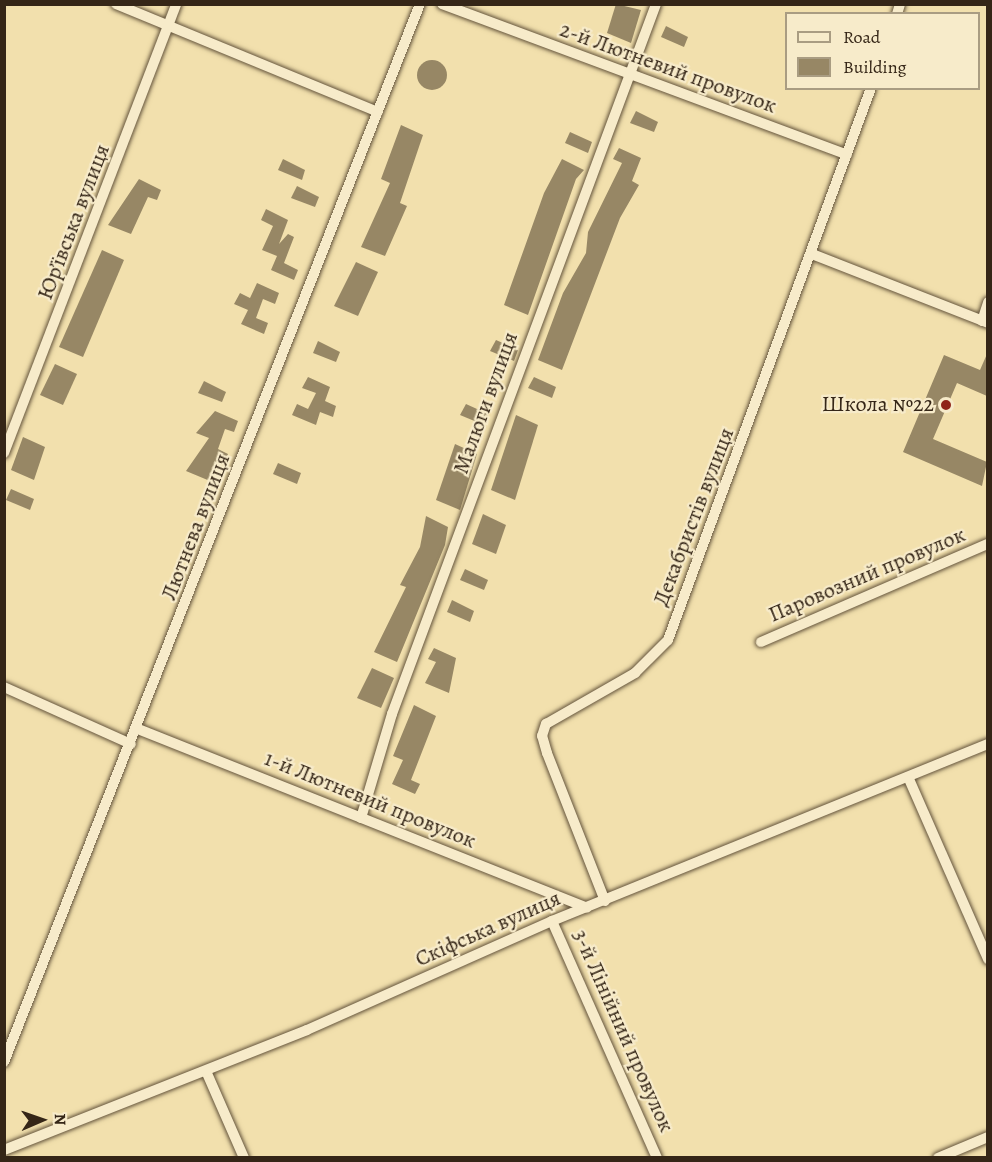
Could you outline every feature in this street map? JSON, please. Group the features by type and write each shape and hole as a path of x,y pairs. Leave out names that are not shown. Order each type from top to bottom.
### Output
{"street":[{"path":"116,4 378,112"},
{"name":"Юр’ївська вулиця","path":"4,453 176,4"},
{"name":"Лютнева вулиця","path":"4,1062 138,729 420,4"},
{"name":"2-й Лютневий провулок","path":"442,4 847,154"},
{"name":"Малюги вулиця","path":"361,818 392,714 656,4"},
{"name":"Декабристів вулиця","path":"605,901 542,736 546,724 635,673 668,640 812,255 870,90"},
{"path":"812,255 985,322 987,302"},
{"name":"Паровозний провулок","path":"761,642 987,544"},
{"path":"4,687 131,744"},
{"name":"1-й Лютневий провулок","path":"138,729 587,908"},
{"name":"Скіфська вулиця","path":"4,1150 206,1071 552,921 909,779 987,744"},
{"path":"909,779 987,959"},
{"name":"3-й Лінійний провулок","path":"552,921 657,1158"},
{"path":"206,1071 244,1158"},
{"path":"938,1158 987,1137"}],"building":[{"path":"616,4 641,10 631,43 607,33"},
{"path":"666,26 688,37 684,47 661,37"},
{"path":"432,60 442,65 447,75 442,85 432,90 422,85 417,75 422,65"},
{"path":"636,111 658,122 654,132 630,123"},
{"path":"401,125 423,135 400,203 407,206 385,256 361,247 390,183 381,179"},
{"path":"570,132 592,142 588,153 565,143"},
{"path":"619,148 641,158 632,181 639,185 620,218 562,370 538,360 563,293 586,253 588,232 622,163 613,159"},
{"path":"283,159 305,170 302,180 278,170"},
{"path":"562,159 584,170 576,179 528,315 504,305 544,193"},
{"path":"139,179 161,190 157,200 148,197 131,234 108,225"},
{"path":"297,186 319,197 315,207 291,198"},
{"path":"266,209 288,220 279,244 288,234 294,237 284,263 298,270 294,280 271,270 277,256 262,250 273,226 261,220"},
{"path":"102,250 124,260 83,357 59,347"},
{"path":"356,262 378,272 358,316 334,306"},
{"path":"257,283 279,293 275,304 263,299 256,318 268,323 264,334 241,324 248,310 234,304 240,293 250,298"},
{"path":"496,340 518,350 514,361 490,351"},
{"path":"318,341 340,352 336,362 313,353"},
{"path":"987,354 987,396 957,383 933,439 987,462 982,486 903,452 944,355 980,370"},
{"path":"55,364 77,374 63,405 40,395"},
{"path":"308,377 330,387 325,401 336,406 333,417 320,412 316,425 292,415 297,404 308,409 316,393 302,388"},
{"path":"534,377 556,387 552,398 528,388"},
{"path":"204,381 226,392 222,402 198,393"},
{"path":"466,404 488,414 484,425 460,415"},
{"path":"215,411 238,421 234,432 225,429 218,449 228,454 224,465 217,462 210,481 186,471 209,438 196,433"},
{"path":"516,415 538,425 515,500 491,490"},
{"path":"23,437 45,447 34,480 11,470"},
{"path":"455,444 477,454 460,510 436,500"},
{"path":"278,463 301,473 297,484 273,474"},
{"path":"11,489 34,499 30,510 6,500"},
{"path":"483,514 506,525 496,554 472,544"},
{"path":"426,516 448,527 445,545 397,662 374,652 406,587 400,585 420,547"},
{"path":"465,569 488,580 484,590 460,580"},
{"path":"452,600 474,611 470,622 447,612"},
{"path":"434,648 456,658 449,693 425,683 436,662 428,659"},
{"path":"372,668 394,678 381,708 357,698"},
{"path":"414,705 436,716 411,780 420,784 415,794 392,784 403,760 393,756"}],"place":[{"name":"Школа №22","path":"946,405"}]}
